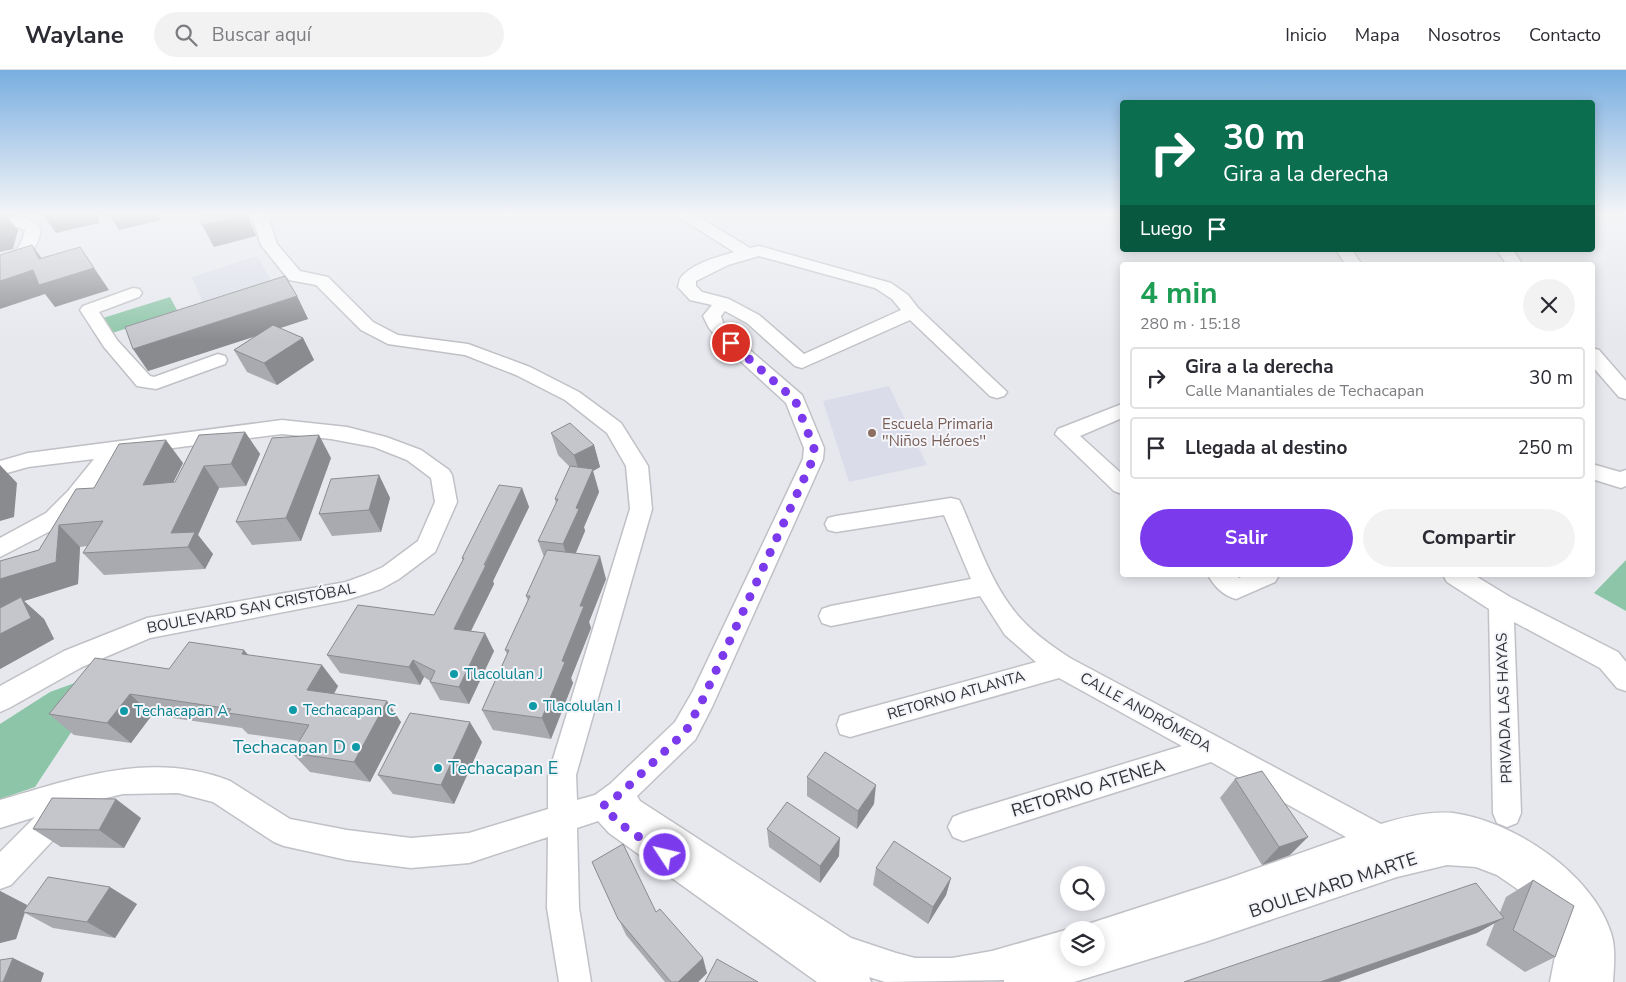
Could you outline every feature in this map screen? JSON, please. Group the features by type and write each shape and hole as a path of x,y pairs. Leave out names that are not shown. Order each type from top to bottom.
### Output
{"street":[{"path":"0,265 20,256"},
{"path":"274,256 285,280 305,276 322,281 366,326 394,340 468,350 523,372 572,396 614,428 637,466 641,509 562,775 563,908 575,982"},
{"path":"740,256 696,273 688,279 687,287 696,296 723,303 753,319 802,362 903,317 910,311"},
{"path":"780,256 881,284 889,288 908,306 910,311 997,392"},
{"path":"133,293 88,310 110,343 144,382 156,383 218,360"},
{"path":"0,814 81,790 123,781 178,780 220,790 284,832 347,845 411,853 469,848 562,820 612,800 686,731 703,699 813,459 814,448 795,400 731,343 715,324 712,316 723,303"},
{"path":"110,343 129,336"},
{"path":"1595,357 1626,393"},
{"path":"1120,412 1065,434 1120,484"},
{"name":"BOULEVARD SAN CRISTÓBAL","path":"0,468 28,460 282,427 352,435 411,453 441,475 446,502 427,546 391,573 373,582 346,591 147,628 73,660 37,678 0,700"},
{"path":"0,548 54,519 76,497 114,449"},
{"path":"1595,472 1624,479"},
{"name":"CALLE ANDRÓMEDA","path":"836,524 951,506 987,585 1008,622 1037,649 1061,666 1213,749 1389,851"},
{"path":"1222,577 1236,590 1263,577"},
{"path":"1459,577 1500,604 1609,660 1626,680"},
{"path":"831,616 987,585"},
{"name":"PRIVADA LAS HAYAS","path":"1500,604 1507,813"},
{"name":"RETORNO ATLANTA","path":"850,725 1061,666"},
{"name":"RETORNO ATENEA","path":"963,827 1213,749"},
{"path":"0,874 81,790"},
{"path":"612,800 842,951 917,978 1001,965 1060,948"},
{"path":"612,800 619,823 832,973 855,982"},
{"name":"BOULEVARD MARTE","path":"1020,982 1205,926 1389,851 1416,830 1436,827 1469,830 1500,842 1525,856 1557,880 1585,912 1597,938 1597,982"},
{"name":"BOULEVARD MARTE","path":"1105,933 1389,851 1447,850 1476,852 1507,864 1543,888 1565,917 1573,946 1566,982"}],"shaded area":[{"path":"257,256 272,282 204,305 192,277"},
{"name":"Escuela Primaria ''Niños Héroes''","path":"889,386 927,465 849,482 823,401"}],"green space":[{"path":"170,297 178,312 109,334 103,318"},
{"path":"1626,560 1626,611 1594,593"},
{"path":"113,669 35,787 0,799 0,724 50,692"}],"building":[{"path":"0,256 37,256 39,259 51,256 86,256 94,268 39,285 33,270 0,281"},
{"path":"285,276 297,296 133,349 125,327"},
{"path":"273,325 303,338 264,363 234,350"},
{"path":"570,423 594,445 574,455 551,433"},
{"path":"245,432 231,464 204,466 171,533 195,532 188,547 83,553 103,521 59,525 56,562 0,579 0,561 39,550 76,489 94,488 119,444 166,440 143,485 175,482 199,435"},
{"path":"319,435 286,518 236,522 272,438"},
{"path":"570,466 593,469 576,508 579,509 563,544 538,541 558,499 555,499"},
{"path":"379,475 369,510 319,514 331,479"},
{"path":"499,485 522,488 454,629 485,633 459,687 430,682 435,671 413,660 409,667 327,655 358,605 434,615"},
{"path":"547,550 600,556 580,606 584,606 562,661 565,662 542,718 482,710 509,650 505,650 530,596 526,596"},
{"path":"21,597 31,618 0,634 0,608"},
{"path":"189,642 244,650 242,654 322,665 307,690 387,701 354,762 292,753 309,725 228,713 231,709 130,694 107,723 49,714 95,658 169,669"},
{"path":"410,713 470,722 441,785 378,775"},
{"path":"825,752 876,785 858,811 807,777"},
{"path":"1262,771 1308,837 1279,847 1235,779"},
{"path":"52,798 116,799 99,830 33,829"},
{"path":"787,802 840,838 820,866 767,829"},
{"path":"894,841 951,878 933,907 876,868"},
{"path":"623,844 656,912 660,909 703,958 678,982 671,982 618,919 592,862"},
{"path":"48,877 110,887 87,922 23,912"},
{"path":"1533,880 1574,906 1555,957 1513,930"},
{"path":"1476,883 1504,918 1320,982 1184,982"},
{"path":"13,958 3,982 0,982 0,960"},
{"path":"717,959 758,982 705,982"}],"place":[{"name":"Escuela Primaria ''Niños Héroes''","path":"872,433"},
{"name":"Tlacolulan J","path":"454,674"},
{"name":"Tlacolulan I","path":"533,706"},
{"name":"Techacapan C","path":"293,710"},
{"name":"Techacapan A","path":"124,711"},
{"name":"Techacapan D","path":"356,747"},
{"name":"Techacapan E","path":"438,768"}],"route":[{"path":"665,855 619,823 603,806 620,794 686,731 703,699 813,459 814,448 795,400 731,343"}]}
